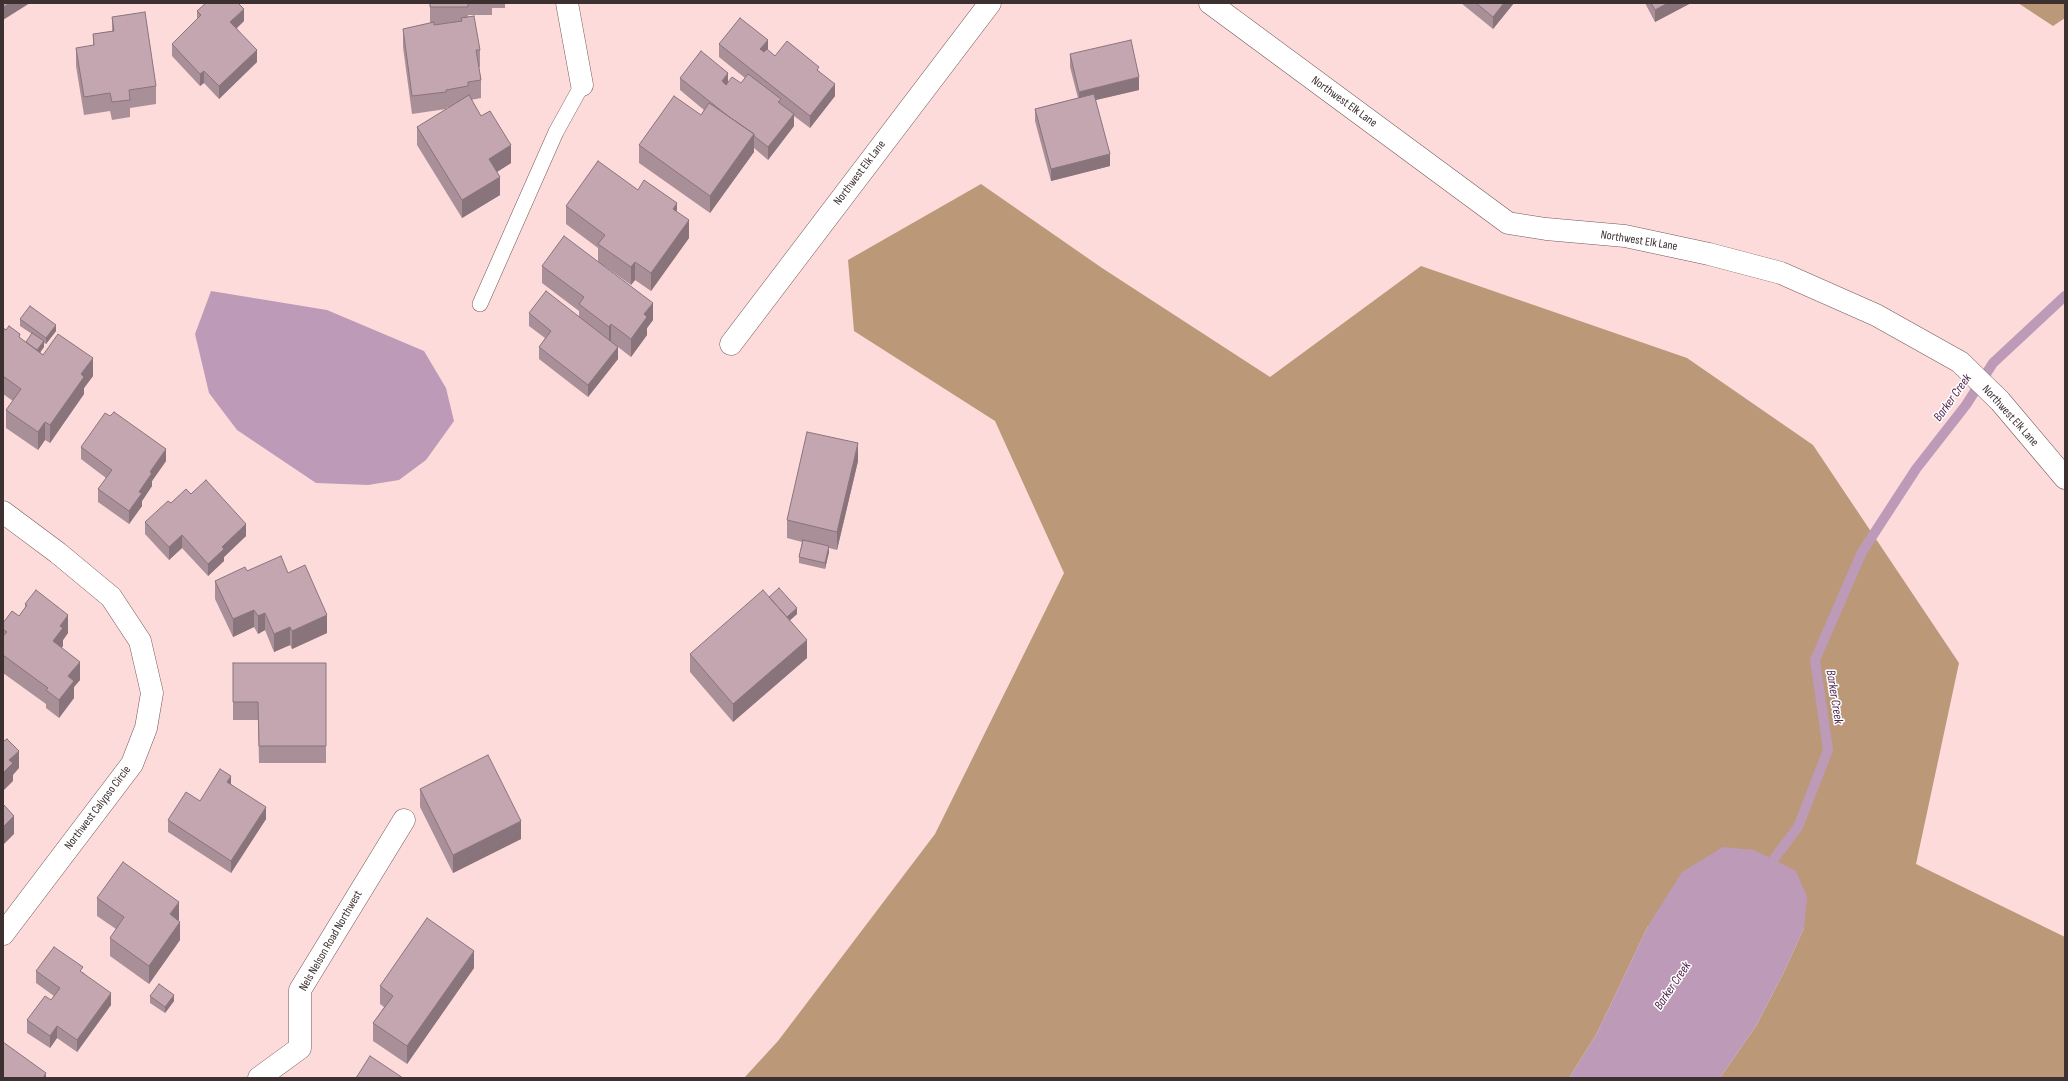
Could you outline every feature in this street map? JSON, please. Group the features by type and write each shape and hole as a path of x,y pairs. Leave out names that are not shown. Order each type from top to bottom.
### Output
{"street":[{"path":"566,3 582,85"},
{"name":"Northwest Elk Lane","path":"731,344 990,3"},
{"name":"Northwest Elk Lane","path":"1210,3 1508,223 1546,229 1625,236 1709,254 1781,273 1876,315 1960,362 2000,401 2065,478"},
{"name":"Northwest Calypso Circle","path":"3,512 58,553 111,597 140,641 152,693 146,728 132,764 3,934"},
{"name":"Nels Nelson Road Northwest","path":"259,1078 300,1048 300,990 404,820"}],"lane":[{"path":"480,304 556,132 582,85"}],"shaded area":[{"path":"2018,3 2065,3 2065,18 2053,26"},
{"path":"981,184 1102,268 1270,377 1421,266 1687,358 1813,445 1959,663 1916,864 2065,937 2065,1078 1720,1078 1756,1026 1783,974 1804,928 1648,926 1597,1033 1569,1078 744,1078 778,1041 935,834 1064,573 995,421 854,331 848,260"}],"water":[{"path":"211,291 327,310 424,351 446,388 454,421 426,460 399,480 368,485 316,483 237,430 209,393 195,334"},
{"path":"1723,847 1754,850 1796,871 1807,897 1804,928 1783,974 1756,1026 1720,1078 1569,1078 1597,1033 1648,926 1682,872"}],"building":[{"path":"3,3 10,3 3,7"},
{"path":"206,3 238,3 244,9 230,22 257,50 219,86 204,71 200,74 172,44 201,15 197,11"},
{"path":"430,3 468,3 468,7 430,7"},
{"path":"1476,3 1504,3 1493,17"},
{"path":"1651,3 1668,3 1655,10"},
{"path":"145,12 156,86 129,90 130,100 112,102 110,93 84,97 76,48 94,45 93,34 114,31 112,17"},
{"path":"474,16 480,50 476,50 481,80 468,82 468,86 446,90 446,92 412,96 403,29 434,22 434,25 462,21 461,18"},
{"path":"740,18 768,40 760,49 764,52 767,49 775,56 787,41 819,67 817,70 835,84 810,116 719,44"},
{"path":"1131,40 1139,77 1079,92 1070,54"},
{"path":"701,51 728,73 722,81 726,85 732,77 741,83 748,74 781,99 778,102 794,114 768,147 754,136 754,134 728,116 680,78"},
{"path":"1094,94 1110,154 1051,169 1035,109"},
{"path":"469,95 481,116 490,111 511,145 489,159 500,177 462,200 417,127"},
{"path":"674,96 701,115 709,103 754,134 710,196 639,145"},
{"path":"598,161 638,190 644,180 677,203 673,209 689,220 651,273 635,262 631,267 598,244 605,235 566,206"},
{"path":"564,236 653,303 644,314 647,317 631,339 611,324 609,327 579,304 584,297 542,266"},
{"path":"546,291 618,347 588,385 539,347 551,331 529,313"},
{"path":"30,306 56,325 46,338 20,319"},
{"path":"9,326 20,334 19,337 43,355 58,334 93,358 81,374 84,377 50,425 45,422 38,432 6,410 21,389 3,376 3,328 6,330"},
{"path":"32,333 44,341 37,350 26,342"},
{"path":"114,412 166,449 150,472 152,473 139,492 142,493 129,511 98,489 112,470 81,447 105,413 110,416"},
{"path":"807,432 858,443 837,532 787,520"},
{"path":"206,480 246,524 222,547 224,549 208,564 182,535 169,547 145,522 168,501 171,503 186,489 191,494"},
{"path":"803,540 829,546 825,563 799,557"},
{"path":"281,556 288,573 305,565 327,615 292,631 290,627 274,634 265,613 258,616 254,610 233,619 215,581 245,567 247,571"},
{"path":"779,588 797,608 787,617 769,597"},
{"path":"36,590 68,615 60,626 63,628 53,641 80,662 68,676 74,681 59,700 46,690 48,688 3,655 3,636 7,632 3,629 3,623 12,611 19,616 27,605 25,604"},
{"path":"763,590 807,640 733,704 690,654"},
{"path":"233,663 326,663 326,746 259,746 258,702 233,702"},
{"path":"7,739 19,751 9,760 13,763 3,773 3,740 4,741"},
{"path":"488,755 521,821 453,855 420,789"},
{"path":"220,769 231,776 227,782 266,807 231,861 168,820 186,792 200,801"},
{"path":"3,804 14,816 3,827"},
{"path":"123,862 179,902 170,914 180,922 149,966 110,938 124,917 97,898"},
{"path":"427,918 474,951 407,1046 373,1023 393,996 380,986"},
{"path":"54,947 83,967 80,971 111,993 77,1040 57,1026 50,1036 27,1020 45,996 51,1000 60,988 36,971"},
{"path":"159,984 174,995 165,1007 150,996"},
{"path":"3,1042 46,1073 43,1078 3,1078"},
{"path":"370,1056 403,1078 356,1078"}],"waterway":[{"name":"Barker Creek","path":"1767,868 1798,827 1828,750 1815,660 1862,552 1916,469 1966,405 1993,363 2065,296"}]}
